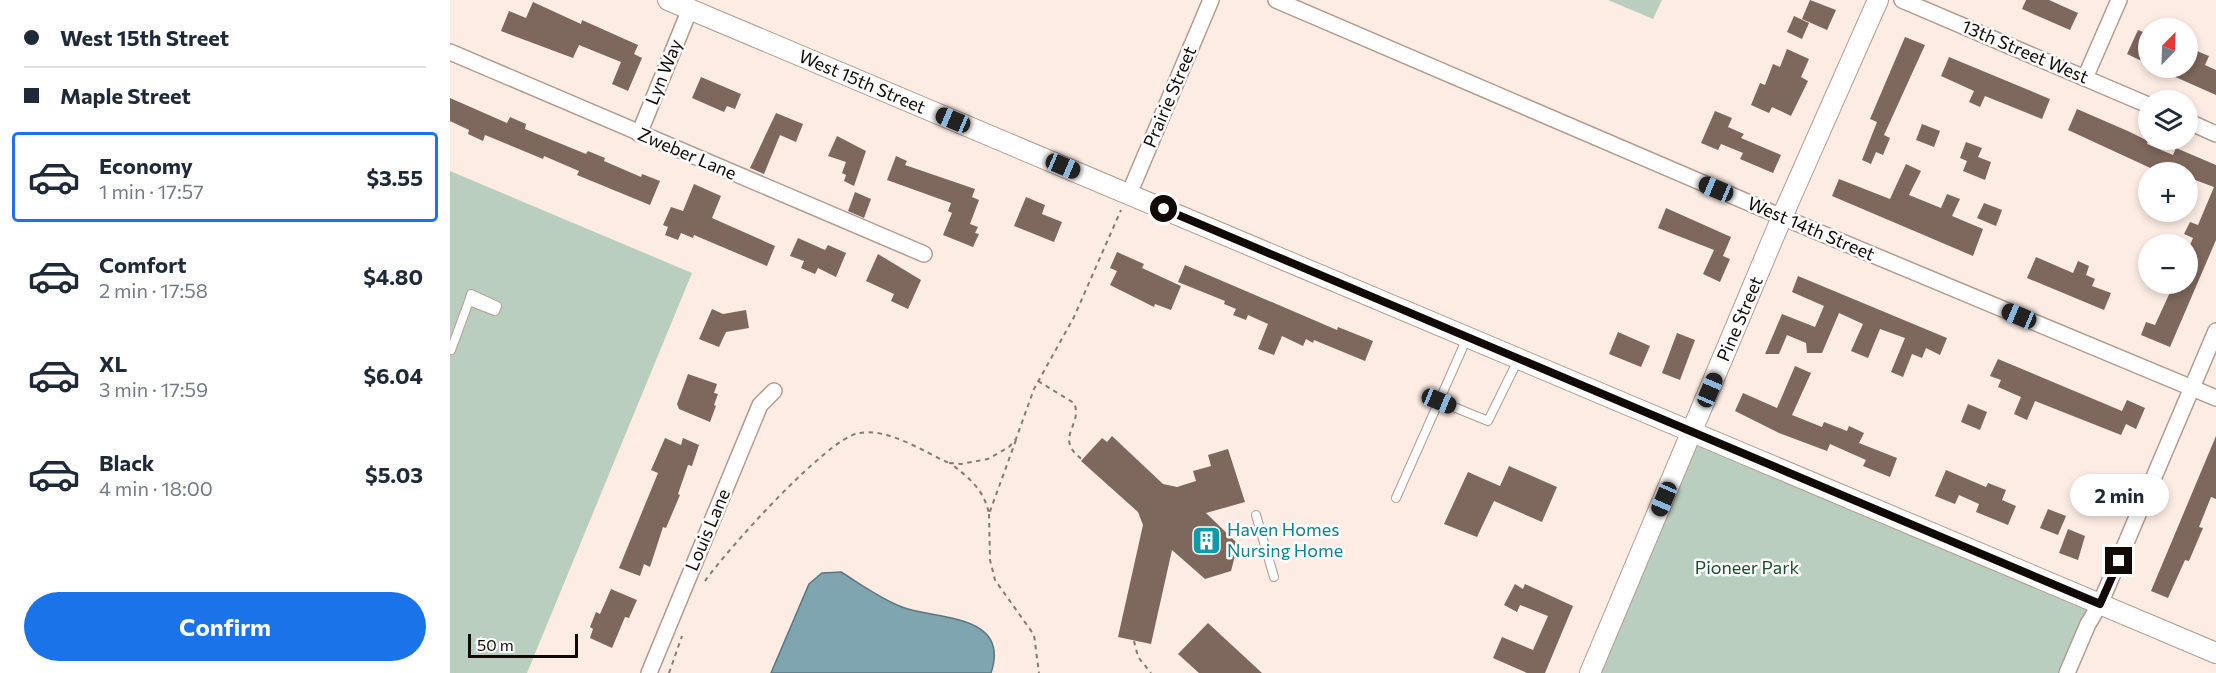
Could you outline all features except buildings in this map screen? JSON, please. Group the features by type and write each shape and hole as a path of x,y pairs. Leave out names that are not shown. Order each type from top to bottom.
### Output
{"street":[{"name":"Prairie Street","path":"1129,194 1211,0"},
{"name":"West 14th Street","path":"1276,0 1782,217 2216,398"},
{"name":"Pine Street","path":"1590,673 1782,217 1878,0"},
{"name":"13th Street West","path":"1902,0 2138,101"},
{"path":"2085,78 2119,0"},
{"name":"West 15th Street","path":"680,3 1518,360 2216,653"},
{"name":"Lyn Way","path":"639,134 680,3"},
{"name":"Zweber Lane","path":"450,52 924,254"},
{"path":"2198,126 2216,134"},
{"path":"2067,673 2088,624 2100,604 2216,331"},
{"name":"Louis Lane","path":"649,673 760,405 774,391"}],"lane":[{"path":"451,350 469,301"},
{"path":"1396,498 1467,338"},
{"path":"1439,401 1488,421 1518,360"},
{"path":"1256,515 1274,577"}],"path":[{"path":"989,514 1038,381 1074,317 1092,272 1129,194"},
{"path":"1038,381 1074,403 1076,412 1068,438 1069,446 1073,453 1083,460"},
{"path":"701,590 715,567 816,459 840,439 858,433 878,433 950,464 973,480 986,500 989,514 990,560 995,580 1035,635 1039,673"},
{"path":"950,464 961,465 988,459 1009,447 1016,440"},
{"path":"669,673 685,627"},
{"path":"1134,640 1138,657 1151,673"}],"green space":[{"path":"1608,0 1662,0 1653,19"},
{"path":"450,171 692,273 527,673 450,673"},
{"name":"Pioneer Park","path":"1692,433 2100,604 2067,673 1590,673"}],"water":[{"path":"841,572 902,607 967,622 981,629 990,639 994,653 991,673 771,673 809,584 822,573"}],"place":[{"name":"Haven Homes Nursing Home","path":"1206,540"}],"route":[{"path":"1164,209 2100,604 2119,561"}]}
